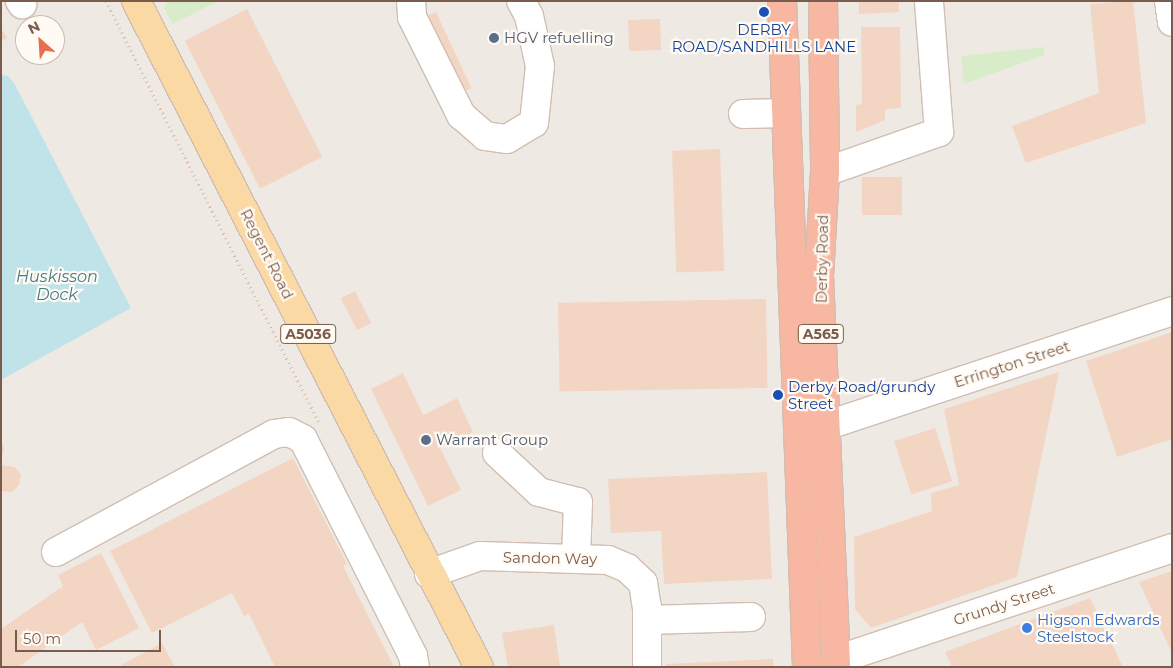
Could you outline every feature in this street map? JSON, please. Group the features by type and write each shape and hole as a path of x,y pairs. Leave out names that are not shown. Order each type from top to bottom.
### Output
{"highway":[{"name":"Derby Road","path":"782,1 808,667"},
{"name":"Derby Road","path":"823,1 825,172 820,276 836,663"}],"main road":[{"name":"Regent Road","path":"136,1 429,574 479,667"}],"street":[{"path":"411,1 412,17 461,115 485,136 508,139 534,122 540,66 529,16 522,1"},
{"path":"825,172 939,132 929,1"},
{"path":"1169,1 1172,22"},
{"path":"743,114 786,113"},
{"name":"Errington Street","path":"825,426 1172,311"},
{"path":"56,552 274,434 289,432 304,438 413,656 415,667"},
{"path":"497,453 539,492 578,502 576,558"},
{"name":"Grundy Street","path":"836,663 1172,548"},
{"name":"Sandon Way","path":"429,574 480,556 608,560 627,568 642,583 648,620 647,667"},
{"path":"648,620 752,617"}],"path":[{"path":"106,1 322,427"}],"shaded area":[{"path":"1,1 1172,1 1172,667 1,667"}],"green space":[{"path":"167,1 218,1 173,24 164,8"},
{"path":"1044,47 1044,55 964,84 961,56"}],"water":[{"name":"Huskisson Dock","path":"1,75 8,76 14,83 131,308 1,380"}],"building":[{"path":"859,1 899,1 899,12 859,14"},
{"path":"1133,1 1146,123 1026,163 1012,126 1099,93 1090,4"},
{"path":"247,9 322,157 260,189 185,41"},
{"path":"436,12 471,88 456,95 421,19"},
{"path":"660,19 661,50 629,51 628,20"},
{"path":"861,27 900,27 901,108 885,109 885,120 856,132 856,105 862,104"},
{"path":"1,28 7,38 1,41"},
{"path":"720,149 724,271 676,273 672,151"},
{"path":"862,177 902,177 902,215 862,215"},
{"path":"355,291 371,323 357,330 341,298"},
{"path":"766,299 768,388 560,392 558,303"},
{"path":"1172,332 1172,439 1117,457 1086,361"},
{"path":"1059,372 1017,577 871,628 855,609 854,537 932,511 931,493 959,485 944,409"},
{"name":"Warrant Group","path":"403,373 423,415 457,398 473,432 440,448 461,490 428,506 371,389"},
{"path":"935,428 952,481 911,495 894,441"},
{"path":"1,438 4,449 2,457 1,457"},
{"path":"293,458 347,564 343,566 393,665 389,667 275,667 249,614 244,616 232,593 152,633 110,551"},
{"path":"1,465 15,467 21,475 19,485 12,492 1,491"},
{"path":"767,472 772,579 664,584 661,531 611,533 608,479"},
{"path":"101,553 139,628 96,650 82,622 18,667 1,667 1,629 63,586 58,575"},
{"path":"1172,571 1172,653 1139,582"},
{"path":"1090,598 1123,667 952,667 945,652"},
{"path":"554,625 560,667 508,667 502,633"},
{"path":"162,643 175,667 118,667"},
{"path":"773,659 773,667 666,667 666,664"}],"place":[{"name":"DERBY ROAD/SANDHILLS LANE","path":"764,12"},
{"name":"HGV refuelling","path":"494,38"},
{"name":"Derby Road/grundy Street","path":"778,395"},
{"name":"Warrant Group","path":"426,440"},
{"name":"Higson Edwards Steelstock","path":"1027,628"}]}
